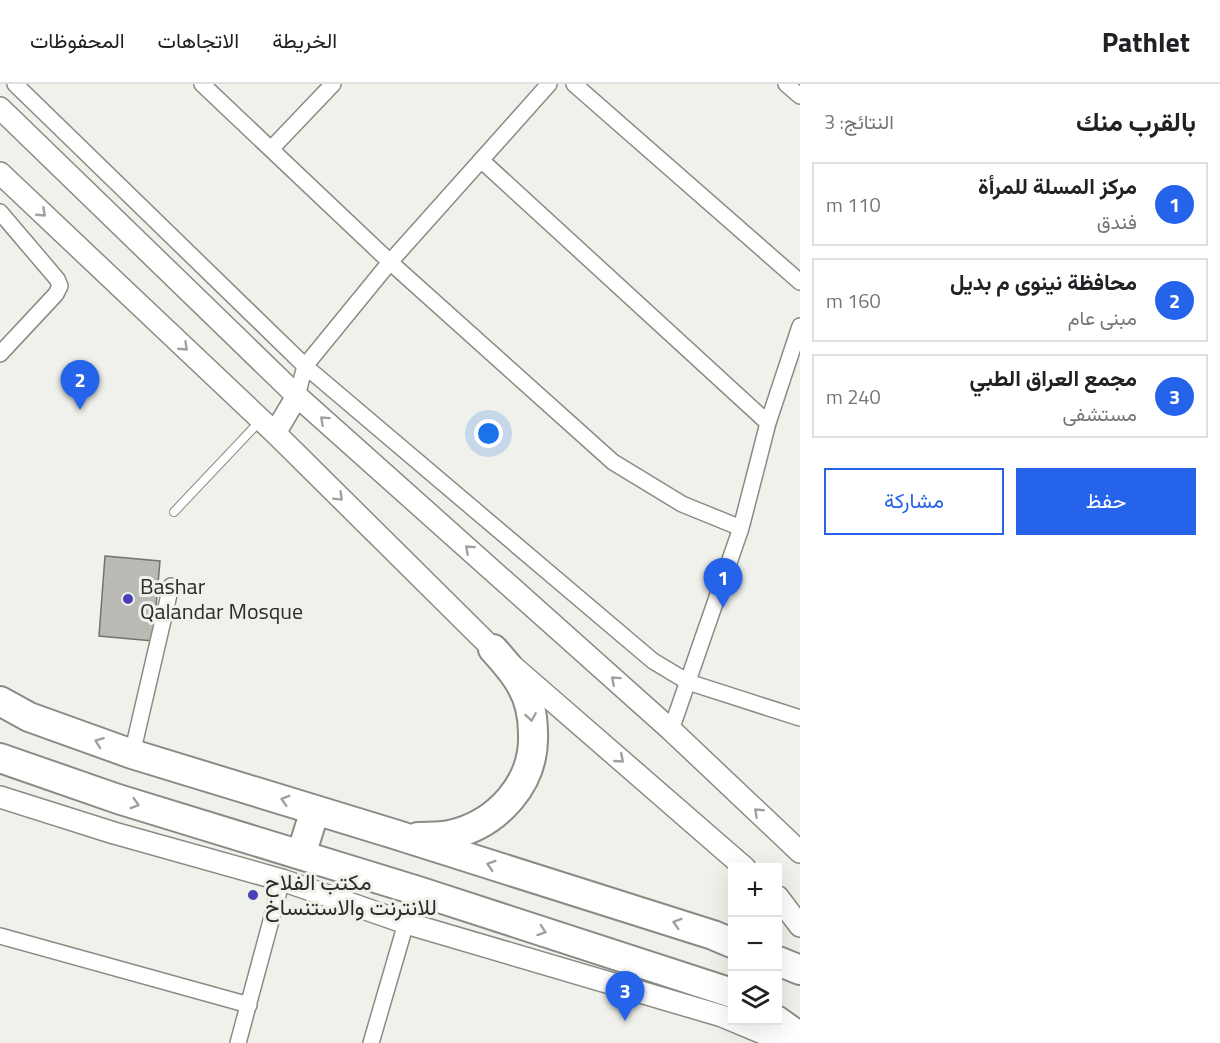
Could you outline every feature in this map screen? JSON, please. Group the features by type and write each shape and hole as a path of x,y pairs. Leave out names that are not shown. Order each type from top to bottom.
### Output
{"highway":[{"path":"395,835 450,835 468,829 481,823 505,805 524,781 531,764 534,747 530,704 512,670 493,649"},
{"path":"0,701 29,717 132,754 728,941"},
{"path":"0,758 118,799 418,891 728,992"},
{"path":"301,855 315,810"},
{"path":"782,963 800,970"},
{"path":"782,1009 800,1014"},
{"path":"782,1024 800,1037"}],"main road":[{"path":"0,108 297,396 671,730 800,852"},
{"path":"0,173 268,427 493,649 740,863"},
{"path":"268,427 297,396"},
{"path":"0,688 29,717"},
{"path":"0,797 114,833 282,880 406,923 722,1016 765,1034 777,1043"},
{"path":"782,903 800,926"}],"street":[{"path":"15,84 305,366 653,661 688,682 800,718"},
{"path":"202,84 390,262 614,462 682,504 741,528"},
{"path":"271,149 333,84"},
{"path":"297,396 305,366 390,262 549,84"},
{"path":"574,84 800,282"},
{"path":"786,84 800,96"},
{"path":"481,160 768,423"},
{"path":"0,212 57,279 60,286 56,294 0,354"},
{"path":"671,730 741,528 768,423 800,326"},
{"path":"132,754 171,586"},
{"path":"238,1043 282,880"},
{"path":"371,1043 406,923 418,891"},
{"path":"0,936 249,1005"}],"lane":[{"path":"174,512 268,427"}],"building":[{"path":"105,556 160,561 153,641 99,636"}],"place":[{"name":"محافظة نينوى م بديل","path":"80,410"},
{"name":"Bashar Qalandar Mosque","path":"128,599"},
{"name":"مركز المسلة للمرأة","path":"723,608"},
{"name":"مكتب الفلاح للانترنت والاستنساخ","path":"253,895"},
{"name":"مجمع العراق الطبي","path":"625,1021"}]}
